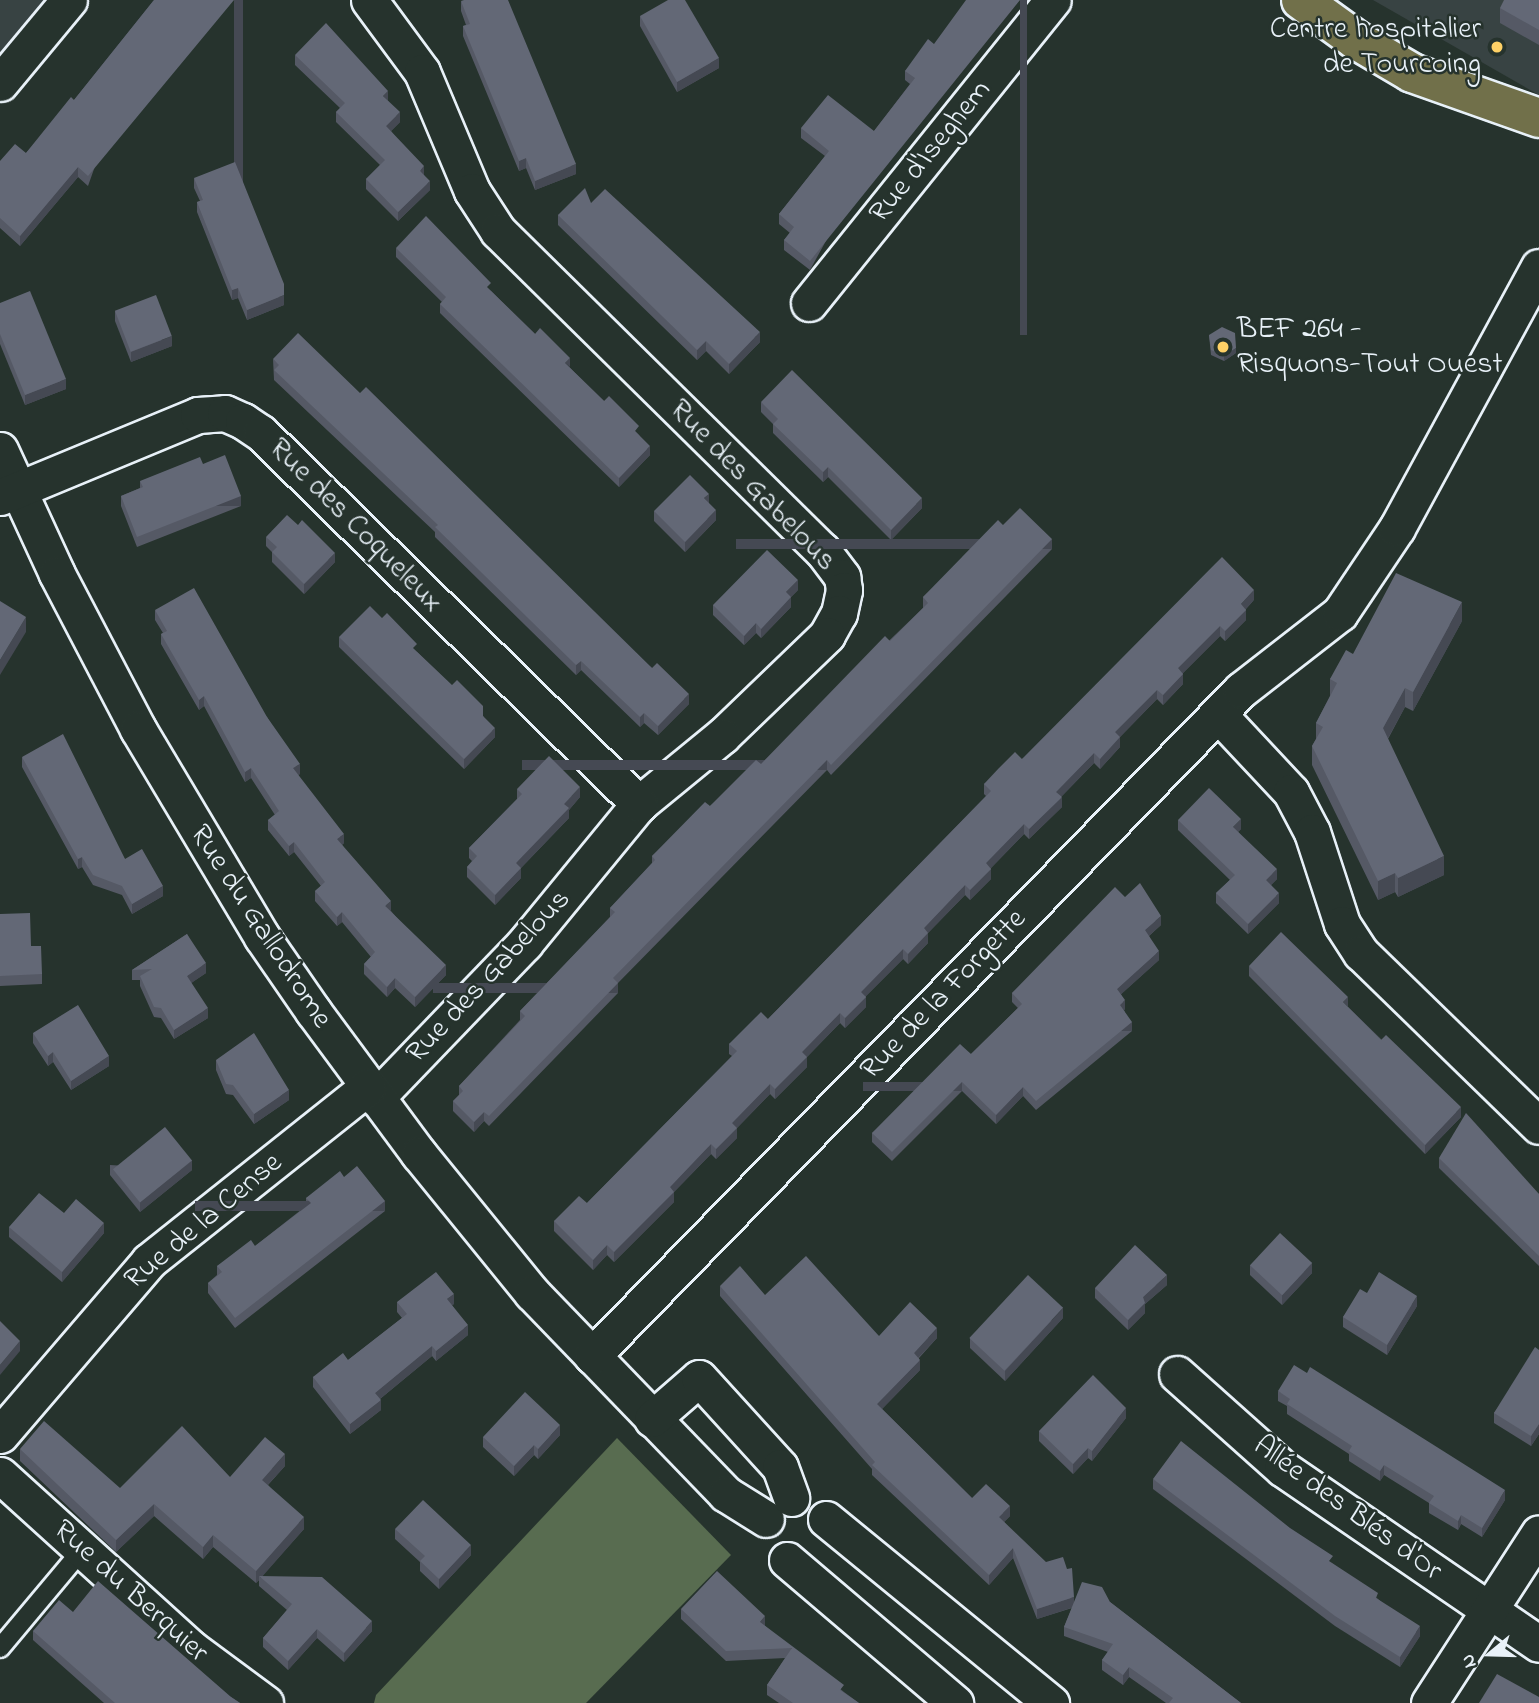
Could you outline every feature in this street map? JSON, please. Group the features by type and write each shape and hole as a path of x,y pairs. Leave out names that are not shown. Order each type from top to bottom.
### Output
{"main road":[{"path":"1301,0 1412,73 1539,118"}],"street":[{"path":"0,83 69,0"},
{"name":"Rue des Gabelous","path":"369,0 422,72 472,191 512,249 822,550 842,577 844,601 827,635 722,736 639,804 525,943 372,1093"},
{"name":"Rue d'Iseghem","path":"808,303 1053,0"},
{"name":"Rue de la Forgette","path":"593,1356 1218,714 1253,680 1324,629 1363,583 1539,267"},
{"name":"Rue des Coqueleux","path":"8,492 198,415 225,413 243,421 261,433 639,804"},
{"name":"Rue du Gallodrome","path":"0,450 8,492 177,798 262,937 372,1093 491,1245 593,1356"},
{"path":"1218,714 1291,792 1312,832 1342,924 1361,953 1538,1124"},
{"name":"Rue de la Cense","path":"0,1435 149,1261 372,1093"},
{"path":"593,1356 735,1502 779,1509 812,1503 826,1519 1051,1703"},
{"name":"Allée des Blés d'Or","path":"1177,1374 1282,1468 1539,1644"},
{"path":"652,1419 699,1378 780,1467 779,1509 767,1542 955,1703"},
{"name":"Rue du Berquier","path":"0,1475 192,1649 265,1703"},
{"path":"787,1560 804,1560 819,1552 827,1536 826,1519"},
{"path":"1429,1703 1539,1533"}],"lane":[{"path":"0,1648 82,1550"}],"shaded area":[{"path":"0,0 45,0 0,55"},
{"name":"Centre hospitalier de Tourcoing","path":"1373,0 1539,0 1539,95"}],"green space":[{"path":"617,1438 731,1555 586,1703 374,1703 376,1695"}],"building":[{"path":"154,0 234,0 88,176 78,167 20,236 0,218 0,161 15,144 26,153 71,97 74,100"},
{"path":"508,0 576,164 535,181 526,158 519,161 463,26 470,24 461,1"},
{"path":"668,0 685,0 719,58 677,82 640,16"},
{"path":"966,0 1020,0 810,261 784,240 794,227 779,214 829,151 801,128 828,95 874,131 915,78 905,71 928,39 934,44"},
{"path":"1504,0 1539,0 1539,30 1500,8"},
{"path":"326,23 388,91 383,96 400,112 386,126 424,166 420,171 430,181 398,212 366,179 385,160 336,112 345,103 295,55"},
{"path":"235,162 284,284 284,295 247,310 238,288 232,290 197,202 203,200 194,178"},
{"path":"585,188 591,203 605,189 760,332 729,364 706,341 697,350 558,215"},
{"path":"426,216 491,283 487,287 535,334 540,328 570,358 565,363 604,401 609,396 639,426 635,431 650,446 619,478 440,304 446,297 396,248"},
{"path":"30,291 66,379 25,395 0,334 0,303"},
{"path":"156,295 172,336 131,352 115,311"},
{"name":"BEF 264 - Risquons-Tout Ouest","path":"1222,327 1235,333 1236,348 1224,356 1211,350 1209,335"},
{"path":"298,333 360,393 366,387 652,668 657,663 689,694 658,726 644,713 640,717 581,661 576,665 435,527 438,525 274,370 279,365 273,359"},
{"path":"792,370 922,498 891,530 828,467 823,472 773,424 778,419 761,402"},
{"path":"225,455 241,496 137,537 121,496 143,487 140,481 200,457 203,464"},
{"path":"690,475 709,494 704,498 716,510 685,542 654,511"},
{"path":"1020,508 1052,539 831,765 827,760 613,978 618,983 489,1116 484,1112 474,1122 453,1101 463,1091 459,1086 525,1016 520,1011 615,912 610,908 655,860 652,856 705,802 710,806 756,760 761,764 885,636 890,641 928,603 923,597 998,520 1003,525"},
{"path":"287,515 298,525 302,520 335,553 304,584 272,552 277,547 266,537"},
{"path":"767,550 798,580 786,592 791,597 761,629 756,623 744,636 713,605"},
{"path":"1222,557 1254,590 1241,604 1246,610 1225,631 1220,626 1178,668 1183,674 1163,695 1157,690 1115,732 1120,737 1100,759 1094,753 1056,792 1062,797 1029,829 1024,824 986,863 991,869 970,890 965,885 924,928 928,933 908,954 903,949 861,992 866,997 845,1018 840,1013 802,1052 807,1057 775,1089 770,1084 732,1123 737,1128 716,1149 711,1144 670,1187 674,1192 614,1252 607,1245 593,1260 554,1221 579,1196 587,1203 737,1051 729,1044 761,1012 768,1019 991,791 984,784 999,768 1015,752 1022,759"},
{"path":"1396,573 1462,602 1413,692 1405,688 1383,728 1444,856 1398,878 1395,873 1378,881 1312,746 1323,727 1316,723 1337,683 1330,679 1346,650 1353,654"},
{"path":"194,588 267,717 300,764 293,768 344,834 337,839 391,901 385,906 446,965 415,997 395,978 387,987 364,964 375,952 342,912 337,917 315,891 325,882 294,842 289,846 268,820 279,811 251,768 245,772 204,696 199,700 161,634 167,631 155,610"},
{"path":"0,601 26,617 0,660"},
{"path":"370,606 382,618 387,613 417,644 413,648 452,685 457,680 483,706 483,716 495,728 464,759 339,637"},
{"path":"63,734 125,859 142,849 163,886 132,904 122,886 93,875 82,857 78,859 22,757"},
{"path":"549,756 580,787 564,804 569,808 516,863 521,868 495,895 467,867 477,856 469,848 522,794 517,789"},
{"path":"1209,788 1241,819 1233,827 1277,869 1266,880 1279,893 1248,924 1216,893 1235,875 1178,820"},
{"path":"1140,883 1161,916 1145,930 1159,951 1117,989 1125,1000 1120,1005 1132,1022 1036,1101 1023,1087 996,1115 962,1082 892,1152 872,1133 960,1044 971,1054 1022,1004 1012,993 1115,887 1125,897"},
{"path":"30,913 31,946 41,946 42,974 0,976 0,914"},
{"path":"1281,932 1348,997 1343,1002 1381,1040 1386,1035 1461,1107 1425,1145 1249,966"},
{"path":"187,934 206,963 187,976 208,1008 174,1030 161,1008 154,1007 140,976 152,969 132,970"},
{"path":"78,1005 109,1056 71,1081 53,1052 48,1056 33,1033"},
{"path":"254,1033 289,1090 254,1114 233,1085 226,1084 216,1060"},
{"path":"1466,1113 1539,1194 1539,1256 1439,1158"},
{"path":"165,1127 192,1160 140,1203 113,1169"},
{"path":"357,1166 385,1201 235,1318 208,1283 222,1272 217,1266 251,1240 255,1246 311,1203 306,1198 340,1171 344,1177"},
{"path":"39,1193 64,1213 76,1199 104,1223 62,1272 9,1227"},
{"path":"1280,1233 1312,1263 1282,1295 1250,1265"},
{"path":"1135,1245 1167,1275 1143,1297 1145,1303 1128,1320 1095,1288"},
{"path":"806,1256 879,1336 910,1302 937,1328 914,1353 920,1360 877,1404 972,1498 986,1484 1010,1506 999,1517 1046,1562 1063,1557 1067,1569 1072,1568 1074,1597 1037,1609 1013,1548 989,1575 872,1465 875,1462 720,1286 740,1266 765,1295"},
{"path":"436,1272 454,1294 447,1299 468,1325 436,1351 432,1346 375,1393 381,1400 350,1424 313,1377 343,1353 348,1360 407,1314 397,1302"},
{"path":"1379,1272 1417,1296 1387,1345 1343,1317 1360,1289 1367,1293"},
{"path":"1028,1275 1063,1308 1004,1371 969,1338"},
{"path":"0,1321 20,1341 0,1365"},
{"path":"1535,1347 1539,1350 1539,1424 1531,1436 1494,1413"},
{"path":"1294,1365 1307,1373 1310,1367 1505,1490 1482,1528 1461,1515 1458,1521 1429,1503 1434,1496 1384,1465 1380,1471 1349,1451 1352,1446 1287,1404 1290,1399 1278,1391"},
{"path":"1093,1375 1126,1408 1092,1451 1088,1448 1073,1464 1039,1431"},
{"path":"525,1392 560,1425 538,1449 534,1445 514,1466 483,1437"},
{"path":"44,1421 120,1488 182,1426 230,1477 265,1437 285,1454 262,1480 304,1517 256,1571 213,1535 203,1547 154,1504 116,1540 20,1449"},
{"path":"1181,1441 1290,1528 1333,1556 1329,1561 1378,1593 1376,1598 1420,1626 1400,1657 1335,1616 1153,1479"},
{"path":"423,1500 471,1545 439,1579 420,1561 425,1556 395,1529"},
{"path":"717,1571 765,1616 760,1622 844,1685 840,1690 859,1703 793,1703 767,1685 792,1648 726,1651 681,1609"},
{"path":"259,1576 322,1577 372,1621 344,1653 317,1629 288,1661 263,1638 292,1604"},
{"path":"98,1581 240,1703 115,1703 33,1631 59,1600 73,1612"},
{"path":"1082,1582 1102,1587 1110,1602 1241,1703 1169,1703 1173,1698 1129,1667 1123,1675 1102,1660 1113,1644 1064,1627"},
{"path":"1497,1674 1539,1697 1539,1703 1479,1703"}],"place":[{"name":"Centre hospitalier de Tourcoing","path":"1497,47"},
{"name":"BEF 264 - Risquons-Tout Ouest","path":"1223,347"}]}
